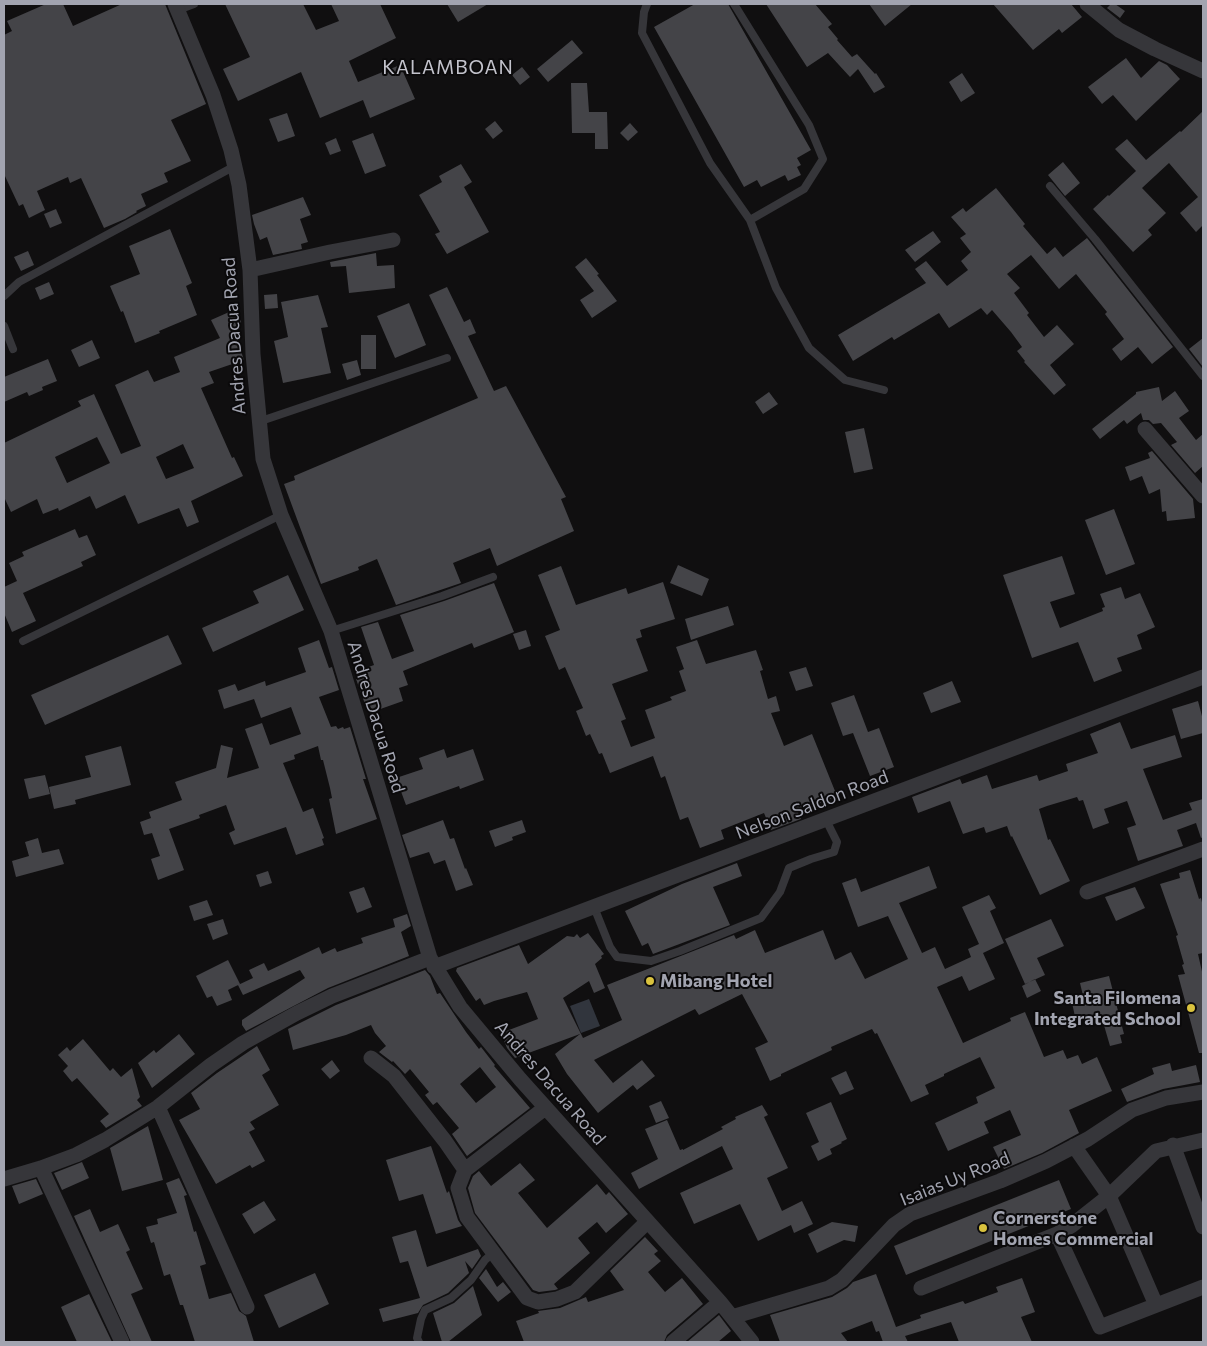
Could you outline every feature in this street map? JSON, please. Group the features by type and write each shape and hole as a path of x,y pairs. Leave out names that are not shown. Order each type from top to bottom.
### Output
{"street":[{"path":"1087,4 1119,30 1203,71"},
{"name":"Andres Dacua Road","path":"176,7 212,95 235,166 250,270 253,354 263,459 281,515 331,632 432,963 460,1008 545,1108 720,1302 752,1342"},
{"path":"250,270 393,240"},
{"path":"1145,429 1203,496"},
{"name":"Nelson Saldon Road","path":"4,1179 76,1155 105,1140 158,1107 211,1065 244,1043 332,996 594,906 1203,677"},
{"path":"1087,892 1203,849"},
{"path":"371,1058 394,1076 445,1141 465,1170"},
{"name":"Isaias Uy Road","path":"732,1317 829,1288 842,1280 894,1225 910,1214 1046,1162 1132,1110 1166,1098 1203,1092"},
{"path":"158,1107 247,1308"},
{"path":"545,1108 465,1170 458,1188 467,1217 528,1298 538,1302 574,1292 647,1222"},
{"path":"921,1288 1057,1234 1071,1226 1109,1196 1156,1151 1174,1145 1203,1140"},
{"path":"1174,1145 1203,1227"},
{"path":"1074,1146 1109,1196 1156,1305"},
{"path":"41,1168 122,1342"},
{"path":"1057,1234 1100,1327 1203,1287"},
{"path":"673,1342 720,1302"}],"lane":[{"path":"176,7 194,4"},
{"path":"647,4 644,12 642,33 710,163 750,220 776,288 809,348 845,380 884,390"},
{"path":"734,4 809,125 823,159 804,189 750,220"},
{"path":"4,296 19,282 235,166"},
{"path":"1050,186 1095,239 1203,376"},
{"path":"4,326 13,349"},
{"path":"258,422 447,358"},
{"path":"23,640 281,515"},
{"path":"331,632 442,596 493,577"},
{"path":"594,906 610,947 617,957 651,961 672,954 761,918 780,892 789,868 811,858 834,852 837,842 826,820"},
{"path":"419,1342 417,1338 420,1319 425,1310 451,1298 471,1280 485,1260 493,1253"}],"shaded area":[{"path":"589,999 600,1026 581,1033 570,1006"}],"building":[{"path":"46,4 63,4 73,26 122,4 165,4 206,104 171,120 191,161 164,173 168,182 141,194 146,206 125,219 104,228 81,178 70,183 68,177 37,191 45,210 29,218 23,204 19,206 4,174 4,35 12,31 7,21"},
{"path":"225,4 303,4 316,30 339,21 331,4 380,4 396,38 349,61 358,82 400,65 415,99 370,118 363,100 320,118 301,72 238,101 223,69 250,57"},
{"path":"447,4 488,4 458,22"},
{"path":"695,4 728,4 811,150 797,158 801,165 797,167 801,175 788,181 785,175 761,187 757,180 744,187 654,27"},
{"path":"766,4 815,4 832,24 828,27 837,40 852,57 857,54 876,73 885,87 874,93 858,69 850,77 828,53 807,67"},
{"path":"869,4 912,4 885,26"},
{"path":"993,4 1071,4 1082,17 1062,33 1059,29 1033,50"},
{"path":"1111,4 1115,4 1125,11 1120,18 1107,8"},
{"path":"572,40 583,53 548,82 537,69"},
{"path":"1126,58 1141,78 1159,61 1167,65 1180,79 1136,121 1113,95 1102,104 1088,87"},
{"path":"522,67 530,77 520,85 512,75"},
{"path":"962,73 975,93 961,102 949,82"},
{"path":"571,83 587,83 589,112 607,112 608,149 595,149 595,133 572,133"},
{"path":"1203,111 1203,225 1196,232 1180,213 1198,197 1169,163 1142,188 1166,213 1148,230 1152,235 1133,252 1093,209 1136,171 1115,149 1127,139 1146,160 1181,132"},
{"path":"287,113 295,136 278,142 269,119"},
{"path":"495,121 503,131 493,139 485,129"},
{"path":"630,123 638,132 628,141 620,133"},
{"path":"373,133 386,166 365,174 352,141"},
{"path":"336,138 341,151 330,155 325,143"},
{"path":"1063,162 1080,183 1065,196 1048,175"},
{"path":"461,164 472,182 464,187 489,232 447,254 435,234 440,232 419,195 442,182 439,176"},
{"path":"996,188 1025,224 1023,226 1047,254 1055,247 1063,257 1087,238 1173,347 1152,364 1138,347 1121,361 1112,349 1124,339 1105,314 1107,312 1076,274 1059,289 1031,255 1007,274 1020,288 1014,293 1029,313 1027,315 1044,337 1057,325 1074,344 1050,365 1066,385 1054,395 1024,362 1017,351 1022,347 1011,332 992,310 987,315 981,308 949,328 939,313 894,340 892,337 853,361 838,335 926,283 915,269 926,261 947,286 968,270 961,261 971,252 960,238 966,234 951,217 963,208 966,212"},
{"path":"303,197 311,215 300,219 308,242 301,244 302,249 273,255 267,237 260,240 252,215"},
{"path":"56,209 62,223 50,228 44,214"},
{"path":"170,229 192,283 186,286 197,315 135,343 123,311 121,312 110,286 140,274 129,246"},
{"path":"933,231 941,242 915,262 905,250"},
{"path":"28,251 34,265 21,271 14,257"},
{"path":"376,253 377,266 394,265 395,288 349,293 346,266 331,267 330,262"},
{"path":"586,258 617,301 592,318 580,300 594,291 575,267"},
{"path":"49,282 54,294 40,300 35,288"},
{"path":"447,287 464,322 470,319 476,333 468,336 494,391 506,386 566,497 561,499 574,531 497,566 490,548 453,563 461,583 396,605 377,559 358,567 359,570 321,584 284,484 295,480 294,476 478,398 429,295"},
{"path":"277,294 278,308 265,309 264,295"},
{"path":"318,295 328,327 321,328 331,373 283,383 274,341 288,337 281,302"},
{"path":"409,303 426,345 395,358 377,316"},
{"path":"236,309 241,322 241,327 234,330 244,360 209,372 214,383 201,388 232,458 234,457 243,476 191,501 199,522 187,527 179,508 138,524 125,495 96,509 90,496 59,511 58,508 43,514 37,499 11,512 4,497 4,443 81,406 78,401 94,394 121,454 141,446 115,385 148,370 154,382 180,372 174,357 220,338 211,320","holes":["97,437 110,463 67,483 55,457","183,444 194,468 166,479 156,457"]},
{"path":"361,335 376,335 376,369 361,369"},
{"path":"1203,338 1203,367 1189,349"},
{"path":"92,340 100,358 79,367 71,350"},
{"path":"48,359 57,381 42,387 43,390 29,396 27,392 4,402 4,377"},
{"path":"357,360 361,375 347,380 342,364"},
{"path":"1159,387 1162,401 1175,391 1189,411 1179,418 1196,440 1203,434 1203,466 1195,473 1171,445 1177,442 1161,423 1153,424 1149,420 1143,420 1141,413 1127,424 1124,420 1100,439 1092,429 1136,394 1136,392"},
{"path":"769,392 778,404 763,414 755,402"},
{"path":"864,428 873,469 854,473 845,432"},
{"path":"1152,451 1193,499 1195,518 1167,521 1166,511 1162,512 1160,489 1149,494 1142,476 1130,481 1125,467 1150,458 1148,453"},
{"path":"1114,509 1135,564 1106,575 1085,520"},
{"path":"75,529 79,538 87,535 96,555 81,562 83,566 23,593 36,621 12,632 4,613 4,587 17,581 9,563 24,556 22,552"},
{"path":"1062,556 1075,594 1050,602 1060,628 1103,611 1102,608 1105,607 1100,594 1121,587 1125,599 1140,593 1155,627 1137,635 1142,649 1117,658 1122,671 1094,682 1078,642 1032,658 1003,575"},
{"path":"678,565 709,579 702,596 670,583"},
{"path":"561,566 576,605 626,588 628,594 663,582 675,619 640,630 642,637 636,639 648,671 612,684 626,719 621,721 631,747 655,738 645,710 672,700 670,697 686,691 679,671 684,669 676,647 697,640 706,664 756,650 763,670 760,671 768,699 776,696 780,711 771,713 784,746 812,734 837,796 798,812 801,819 771,830 764,813 721,830 724,839 700,848 688,817 680,820 665,776 661,778 653,756 610,773 602,753 599,754 590,734 586,736 576,711 583,708 565,667 559,670 545,636 560,630 538,575"},
{"path":"288,575 304,610 213,652 202,628 259,603 253,591"},
{"path":"494,583 514,632 474,648 472,643 403,671 408,685 399,688 403,701 372,712 369,702 365,704 356,679 366,676 363,669 374,665 361,627 378,622 392,659 414,651 400,615"},
{"path":"728,606 734,625 691,640 685,619"},
{"path":"526,630 531,646 519,650 513,634"},
{"path":"168,635 182,664 45,725 31,695"},
{"path":"319,640 329,668 332,667 339,690 319,697 331,727 336,726 338,729 343,727 344,729 350,727 366,779 363,779 377,819 336,834 329,799 332,798 330,788 318,746 294,755 295,759 283,763 303,812 313,808 324,838 322,839 324,845 296,855 286,827 234,845 229,833 235,830 226,805 199,815 200,818 169,829 184,870 158,880 151,859 160,856 152,833 144,835 140,822 151,818 149,812 182,800 175,782 216,768 221,745 233,748 227,778 259,768 245,729 262,723 270,745 301,734 291,707 261,718 254,699 224,709 218,690 235,684 238,691 265,681 266,686 306,672 298,648"},
{"path":"806,667 813,686 796,691 789,672"},
{"path":"952,681 961,702 931,713 923,693"},
{"path":"854,695 868,732 879,728 894,767 870,776 853,733 843,736 831,703"},
{"path":"1198,701 1203,720 1203,733 1181,739 1172,709"},
{"path":"1120,722 1131,749 1175,735 1182,757 1143,769 1163,820 1192,810 1189,803 1203,799 1203,837 1201,838 1196,823 1177,830 1183,846 1138,861 1127,828 1136,825 1127,801 1104,809 1109,823 1093,829 1083,800 1079,801 1077,797 1047,806 1039,809 1048,840 1050,839 1070,881 1040,895 1007,826 986,833 984,827 963,834 950,801 918,813 912,797 960,779 962,784 987,775 992,789 1037,775 1039,781 1068,771 1066,764 1098,753 1090,734"},
{"path":"121,746 131,785 75,800 76,804 54,809 49,787 91,777 85,756"},
{"path":"444,749 447,758 473,749 484,780 460,789 459,786 406,805 396,778 423,769 419,758"},
{"path":"45,775 50,794 29,799 24,779"},
{"path":"443,820 450,839 454,838 473,885 456,891 445,860 434,864 429,852 410,858 402,835"},
{"path":"522,820 526,832 512,837 513,840 495,847 489,831"},
{"path":"38,838 42,853 59,849 64,864 16,877 12,861 29,856 25,842"},
{"path":"737,863 742,876 713,887 730,925 653,954 648,943 642,946 625,911 682,884"},
{"path":"929,866 937,888 899,903 922,953 935,947 945,969 971,957 968,949 979,944 962,907 989,895 996,908 990,911 1004,943 983,953 995,979 969,991 962,976 937,987 963,1043 1011,1021 1010,1018 1025,1012 1044,1057 1063,1050 1067,1059 1078,1055 1082,1064 1097,1057 1112,1091 1069,1110 1079,1133 1042,1153 1004,1169 993,1147 1021,1135 1010,1110 984,1122 989,1133 948,1151 935,1123 978,1103 976,1097 995,1088 980,1057 925,1085 929,1094 911,1102 877,1033 875,1034 872,1029 831,1047 832,1050 770,1081 755,1048 768,1042 742,994 699,1015 695,1009 594,1060 613,1083 642,1060 655,1076 637,1090 633,1085 598,1113 567,1074 555,1054 580,1034 515,1058 507,1048 501,1033 538,1019 527,992 484,1005 480,998 476,1001 456,971 457,968 519,945 528,964 567,936 574,937 577,934 580,938 588,933 604,954 595,964 605,988 594,993 589,981 563,998 583,1038 622,1020 607,985 734,935 736,939 755,930 765,953 823,930 835,960 851,952 865,979 908,959 888,916 858,927 842,883 856,878 861,892"},
{"path":"1190,870 1203,907 1203,953 1198,954 1203,976 1203,1053 1199,1053 1178,975 1185,974 1182,965 1184,964 1176,936 1178,935 1160,884 1180,878 1179,873"},
{"path":"268,871 272,883 260,887 256,875"},
{"path":"364,887 372,907 357,913 349,892"},
{"path":"1135,887 1145,908 1116,921 1105,897"},
{"path":"207,900 213,915 194,921 189,906"},
{"path":"407,914 411,926 401,932 409,956 328,988 246,1031 242,1025 242,1020 305,978 300,970 243,995 238,985 253,978 249,970 264,963 268,971 319,947 322,954 335,948 337,952 363,943 361,938 395,927 393,919"},
{"path":"223,919 228,934 213,940 207,924"},
{"path":"1051,919 1064,946 1037,958 1045,975 1025,984 1005,939"},
{"path":"228,960 240,984 228,990 232,1000 217,1006 212,996 207,998 196,976"},
{"path":"425,970 430,976 437,994 440,993 479,1049 481,1047 494,1066 530,1108 467,1156 452,1134 459,1128 437,1102 433,1105 425,1095 429,1092 410,1069 405,1074 393,1061 379,1052 386,1046 371,1025 346,1035 293,1050 288,1029 336,1005","holes":["480,1067 496,1087 476,1103 460,1084"]},
{"path":"1109,976 1124,1034 1120,1035 1122,1043 1110,1046 1101,1015 1076,1021 1072,1003 1084,1000 1080,983"},
{"path":"1035,979 1041,991 1027,998 1022,986"},
{"path":"179,1034 195,1054 152,1088 138,1063 154,1050 156,1053"},
{"path":"83,1039 110,1071 113,1068 121,1077 132,1068 140,1097 137,1100 142,1106 106,1128 100,1121 109,1114 77,1078 72,1082 63,1071 68,1066 58,1055 67,1047 70,1051"},
{"path":"257,1046 270,1070 262,1075 279,1105 250,1122 255,1129 249,1132 265,1161 252,1168 250,1165 216,1184 179,1120 200,1109 191,1093"},
{"path":"332,1060 340,1071 330,1079 321,1069"},
{"path":"1170,1063 1172,1071 1196,1065 1200,1082 1163,1089 1127,1102 1121,1089 1154,1074 1152,1068"},
{"path":"846,1071 854,1089 840,1095 831,1078"},
{"path":"661,1101 669,1118 656,1123 649,1106"},
{"path":"831,1102 847,1139 830,1149 832,1154 818,1161 811,1146 819,1142 806,1113"},
{"path":"762,1105 768,1115 764,1117 788,1168 767,1178 782,1211 802,1201 813,1224 794,1233 791,1225 758,1241 740,1204 694,1224 680,1193 733,1169 722,1146 639,1189 631,1173 658,1159 645,1129 667,1120 680,1150 683,1150 723,1129 721,1127 736,1119 735,1117"},
{"path":"148,1126 163,1180 122,1191 110,1148"},
{"path":"431,1146 447,1193 449,1191 458,1220 462,1226 436,1234 423,1194 399,1201 386,1160"},
{"path":"82,1162 89,1178 62,1190 54,1173"},
{"path":"520,1163 535,1180 518,1193 547,1228 597,1184 606,1195 609,1192 628,1214 606,1233 597,1222 578,1238 590,1253 554,1284 558,1289 555,1290 539,1292 533,1290 475,1213 468,1188 473,1176 479,1171 491,1186"},
{"path":"179,1178 187,1195 184,1196 194,1232 196,1231 206,1264 200,1266 209,1299 231,1293 239,1311 246,1316 254,1342 195,1342 183,1305 180,1305 170,1274 164,1276 154,1242 151,1243 146,1227 158,1224 157,1219 177,1213 166,1183"},
{"path":"36,1179 43,1194 19,1204 12,1186"},
{"name":"Cornerstone Homes Commercial","path":"1059,1180 1071,1209 906,1275 894,1246"},
{"path":"264,1201 276,1220 254,1234 242,1214"},
{"path":"90,1209 100,1232 118,1224 130,1250 126,1252 143,1289 131,1294 152,1342 131,1342 74,1216"},
{"path":"832,1222 858,1226 855,1242 844,1240 817,1253 808,1234"},
{"path":"416,1230 427,1267 478,1249 481,1256 472,1269 465,1261 469,1273 448,1293 423,1305 418,1313 383,1322 379,1309 420,1298 408,1261 400,1263 392,1237"},
{"path":"645,1237 658,1251 654,1254 661,1261 648,1272 665,1292 682,1278 703,1304 667,1335 664,1342 524,1342 516,1321 539,1313 538,1311 560,1308 586,1297 588,1302 624,1290 610,1271"},
{"path":"486,1269 497,1287 503,1282 511,1292 498,1302 479,1278"},
{"path":"315,1273 329,1304 279,1328 264,1295"},
{"path":"876,1274 896,1327 921,1318 920,1315 963,1301 965,1304 998,1292 996,1287 1022,1278 1035,1312 1021,1317 1032,1342 959,1342 951,1322 905,1336 908,1342 883,1342 879,1331 876,1332 872,1321 841,1333 848,1342 780,1342 770,1315 832,1297 853,1282"},
{"path":"473,1286 482,1315 448,1342 442,1342 433,1313 454,1303"},
{"path":"89,1294 112,1342 77,1342 61,1307"},
{"path":"719,1315 731,1331 718,1342 687,1342"}],"place":[{"name":"Mibang Hotel","path":"650,981"},
{"name":"Santa Filomena Integrated School","path":"1191,1008"},
{"name":"Cornerstone Homes Commercial","path":"983,1228"}],"district":[{"name":"KALAMBOAN","path":"448,68"}]}
